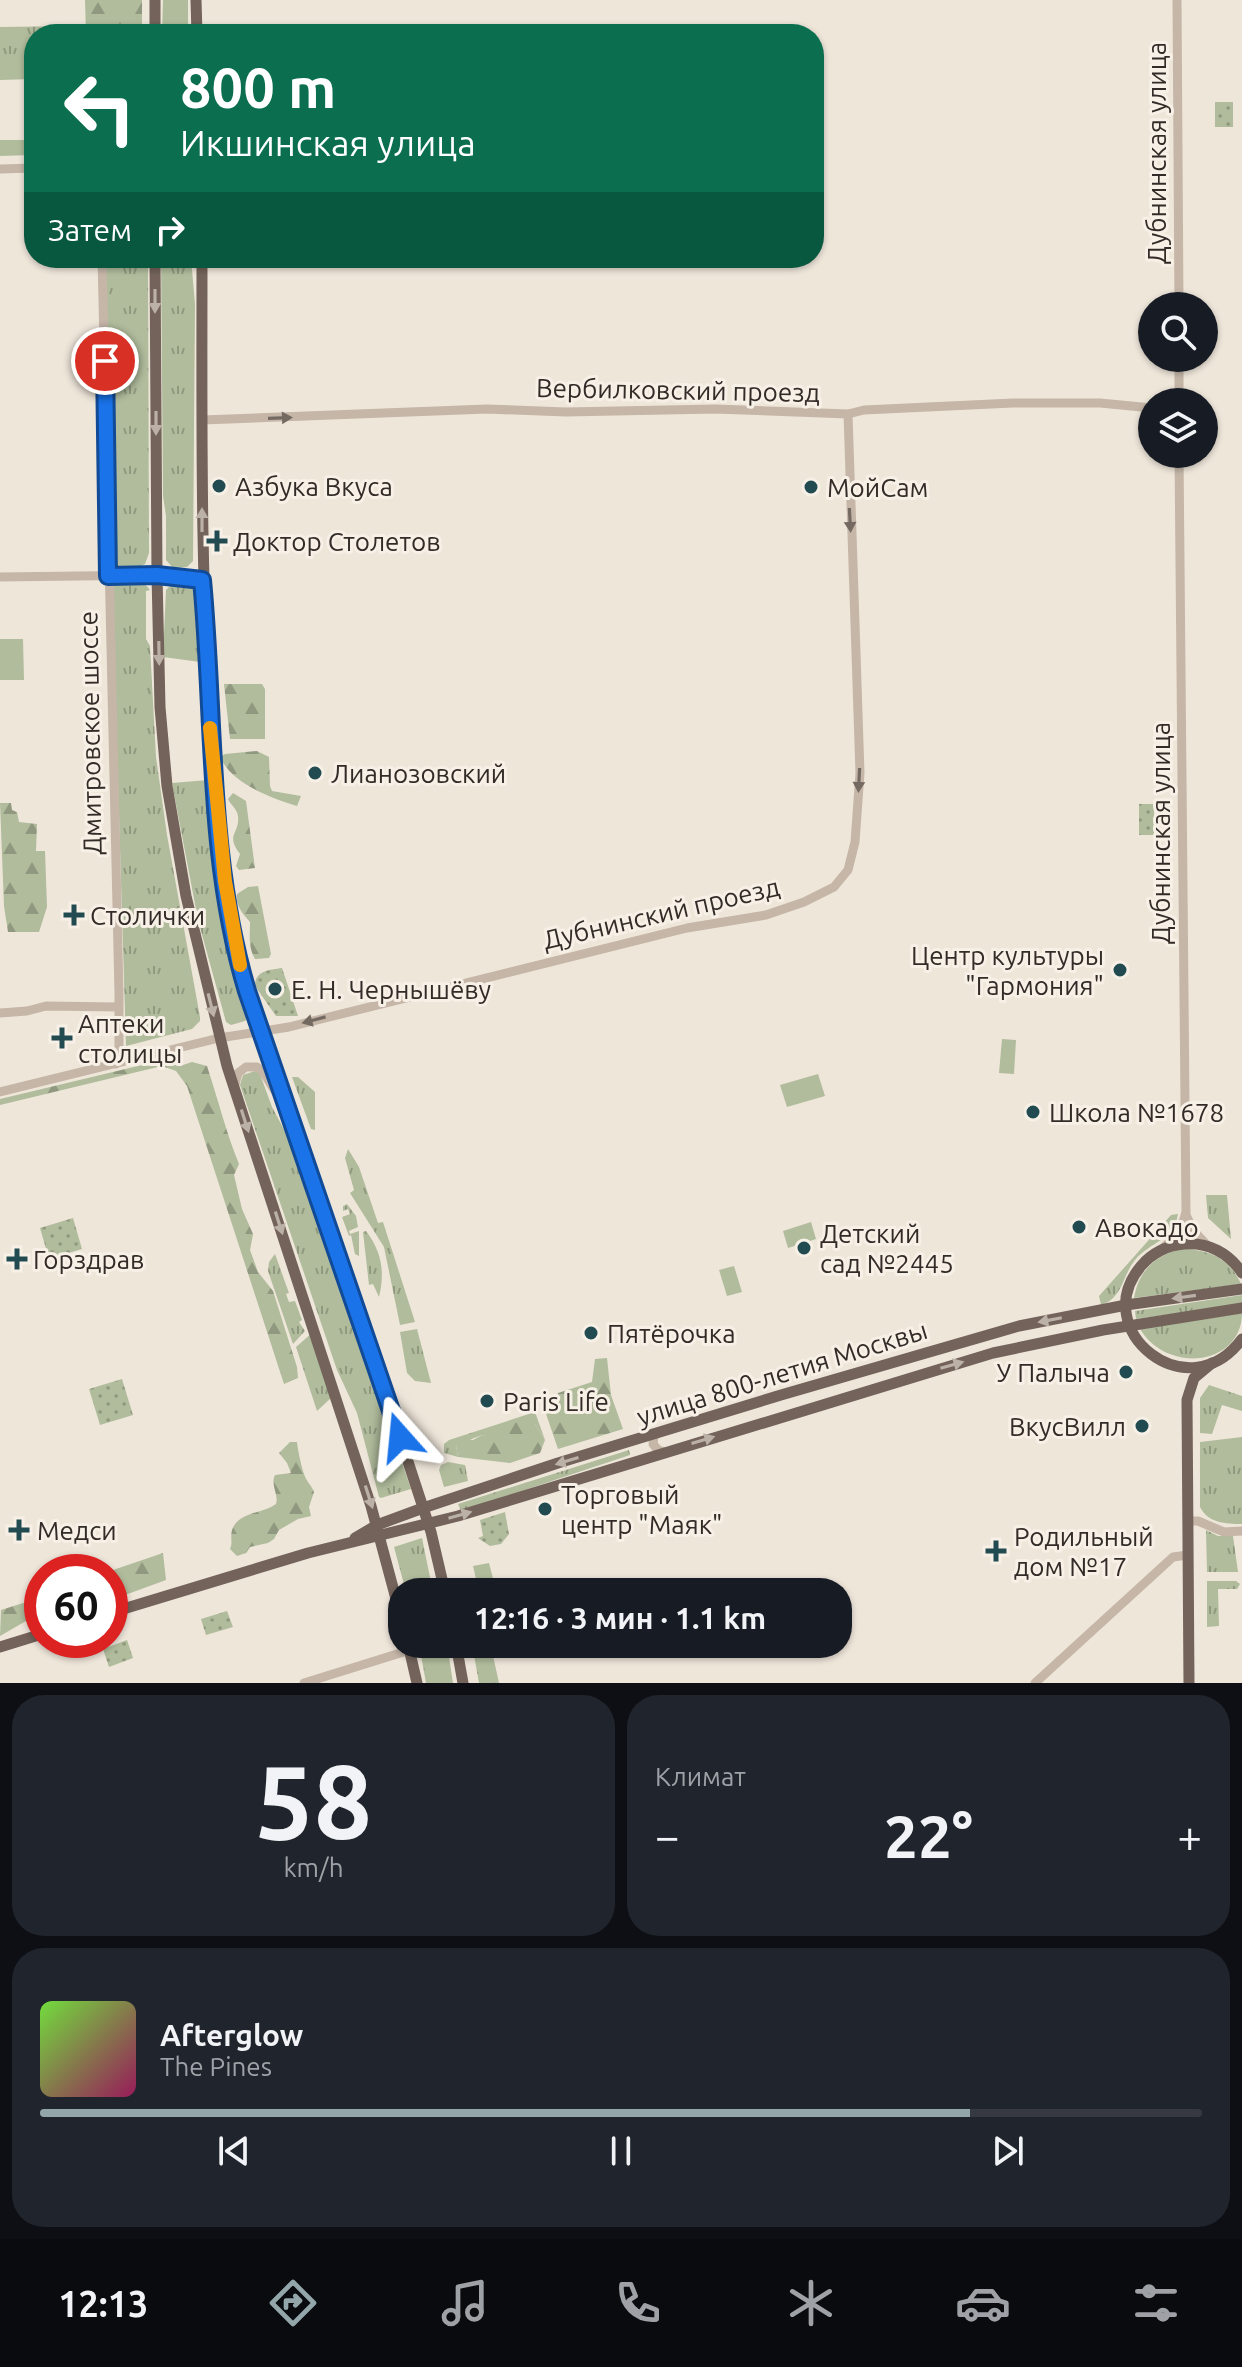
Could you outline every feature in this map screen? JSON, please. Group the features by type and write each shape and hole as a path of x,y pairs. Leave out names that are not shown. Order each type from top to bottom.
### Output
{"main road":[{"path":"155,0 155,24"},
{"path":"196,0 197,24"},
{"path":"155,268 160,707 172,822 188,908 219,1038 379,1531 391,1578"},
{"path":"202,268 202,580 213,771 225,881 241,970 423,1508 442,1578"},
{"path":"1187,1400 1178,1374 1140,1344 1130,1325 1126,1305 1129,1288 1136,1272 1147,1260 1161,1250 1186,1244 1211,1247 1226,1255 1241,1270"},
{"name":"улица 800-летия Москвы","path":"128,1608 347,1542 379,1531 423,1508 622,1443 1019,1326 1126,1305 1242,1289"},
{"name":"улица 800-летия Москвы","path":"379,1531 428,1524 993,1353 1130,1325 1242,1308"},
{"path":"1189,1683 1187,1400 1194,1378 1231,1352 1242,1339"},
{"path":"1163,1363 1184,1368 1212,1363"},
{"path":"0,1647 24,1640"},
{"path":"411,1658 417,1683"},
{"path":"459,1658 463,1683"}],"street":[{"name":"Дубнинская улица","path":"1177,0 1179,292"},
{"path":"0,169 24,168"},
{"name":"Дмитровское шоссе","path":"102,268 119,1051 116,1064"},
{"name":"Вербилковский проезд","path":"202,420 487,409 566,412 715,409 848,414 883,408 1001,403 1100,403 1138,407"},
{"name":"Дубнинский проезд","path":"262,1032 687,928 766,915 825,893 841,880 848,870 855,842 860,773 848,414"},
{"name":"Дубнинская улица","path":"1179,468 1186,1212"},
{"path":"0,577 157,575 202,580"},
{"path":"0,1013 46,1006 118,1007"},
{"path":"0,1092 219,1038 262,1032"},
{"path":"234,1088 238,1073 246,1067 257,1067 265,1074 271,1089 284,1099"},
{"path":"1186,1212 1193,1230 1211,1247"},
{"path":"1161,1250 1180,1232 1186,1212"},
{"path":"658,1432 653,1444 665,1452"},
{"path":"622,1443 630,1445 634,1451 633,1459 628,1463"},
{"path":"1188,1521 1198,1521 1224,1532 1242,1531"},
{"path":"1035,1683 1173,1557 1188,1555"},
{"path":"304,1683 388,1654"}],"green space":[{"path":"85,0 142,0 142,24 86,24"},
{"path":"163,0 188,0 188,24 162,24"},
{"path":"0,27 24,27 24,79 0,80"},
{"path":"1215,102 1233,102 1233,127 1215,127"},
{"path":"0,140 24,140 24,155 0,156"},
{"path":"105,268 148,268 149,553 145,564 136,568 113,566"},
{"path":"161,268 192,268 195,304 193,561 187,567 173,568 166,560"},
{"path":"112,583 144,583 150,590 146,591 146,639 150,646 156,757 200,1017 192,1029 126,1046"},
{"path":"173,583 196,586 200,662 163,657 166,590"},
{"path":"0,639 23,639 24,680 0,680"},
{"path":"224,684 262,684 265,689 265,739 230,739"},
{"path":"257,751 269,757 272,791 301,796 297,806 264,794 243,782 233,775 220,757"},
{"path":"208,780 227,943 248,1017 231,1025 226,1022 198,920 172,783"},
{"path":"233,793 246,801 255,868 239,870 236,866 240,854 233,838 238,816 228,799"},
{"path":"0,803 11,803 19,822 37,824 36,851 45,851 47,907 39,932 8,932"},
{"path":"1139,804 1154,804 1154,835 1139,835"},
{"path":"258,886 271,954 269,958 255,959 250,945 250,922 240,909 237,894 248,887"},
{"path":"282,968 298,1016 276,1016 255,986 260,974"},
{"path":"1002,1039 1016,1040 1014,1074 999,1073"},
{"path":"163,1060 180,1066 192,1062 207,1066 239,1164 234,1175 242,1209 253,1234 250,1250 258,1272 273,1291 297,1367 298,1378 284,1384 187,1086 176,1071 162,1066 0,1105 0,1099"},
{"path":"255,1071 260,1074 272,1107 295,1150 411,1489 379,1497 357,1413 337,1370 240,1085 243,1075"},
{"path":"818,1074 825,1096 787,1107 780,1085"},
{"path":"292,1077 298,1077 315,1092 315,1130 311,1129"},
{"path":"348,1149 359,1167 378,1223 383,1222 415,1322 400,1325 384,1247 350,1193 354,1190 345,1158"},
{"path":"1206,1195 1227,1195 1231,1239 1208,1218"},
{"path":"347,1204 356,1216 358,1227 349,1231 350,1234 359,1231 359,1256 355,1254 351,1235 349,1236 342,1217 350,1214 348,1209 343,1211 343,1206"},
{"path":"1178,1214 1172,1230 1135,1260 1118,1292 1101,1305 1099,1296 1171,1215"},
{"path":"73,1218 82,1249 49,1259 40,1228"},
{"path":"811,1222 816,1239 788,1248 783,1231"},
{"path":"366,1231 381,1262 379,1297 373,1284 369,1285 363,1232"},
{"path":"1182,1248 1217,1257 1231,1267 1241,1284 1134,1298 1140,1279 1150,1265"},
{"path":"275,1254 289,1293 286,1294 289,1302 295,1301 302,1320 299,1322 305,1331 293,1344 268,1271 269,1262"},
{"path":"734,1266 742,1292 727,1296 719,1270"},
{"path":"1242,1295 1242,1304 1136,1319 1135,1311"},
{"path":"1242,1313 1239,1331 1230,1344 1202,1358 1185,1358 1168,1353 1152,1344 1140,1329"},
{"path":"417,1329 431,1383 415,1381 407,1373 400,1332"},
{"path":"312,1333 331,1398 317,1411 296,1347"},
{"path":"607,1358 611,1395 623,1429 558,1449 543,1405 557,1397 558,1393 592,1382 595,1359"},
{"path":"122,1379 133,1415 100,1425 89,1389"},
{"path":"1209,1385 1242,1396 1242,1411 1222,1405 1212,1434 1200,1433 1200,1398"},
{"path":"535,1412 545,1440 535,1424 499,1439 482,1435 456,1445 458,1457 444,1453 444,1444 449,1440"},
{"path":"524,1418 529,1424 535,1424 545,1440 540,1453 510,1463 458,1457 456,1445 463,1438 473,1440 482,1435 499,1438 504,1435 506,1426"},
{"path":"1242,1437 1242,1524 1218,1522 1200,1507 1200,1442"},
{"path":"290,1442 297,1442 304,1474 314,1492 309,1507 311,1516 298,1519 279,1530 268,1543 250,1547 246,1553 237,1556 230,1549 232,1530 245,1516 276,1504 275,1475 291,1473 279,1453"},
{"path":"629,1450 630,1455 461,1511 458,1504"},
{"path":"448,1462 465,1465 468,1481 444,1487 439,1470 441,1465"},
{"path":"505,1512 509,1534 501,1544 490,1546 478,1538 483,1536 480,1520"},
{"path":"1206,1530 1218,1536 1233,1536 1238,1572 1207,1572"},
{"path":"422,1538 430,1578 402,1578 394,1547"},
{"path":"163,1553 166,1580 128,1594 128,1565"},
{"path":"489,1563 493,1578 476,1578 473,1566"},
{"path":"1207,1581 1236,1581 1240,1584 1237,1589 1218,1589 1219,1626 1207,1627"},
{"path":"24,1603 24,1622 0,1636 1,1610"},
{"path":"227,1611 233,1627 206,1635 201,1619"},
{"path":"128,1643 133,1658 109,1667 106,1658 128,1658"},
{"path":"422,1658 449,1658 453,1683 426,1683"},
{"path":"475,1658 494,1658 499,1683 479,1683"}],"slow traffic":[{"path":"210,728 225,881 240,965"}],"place":[{"name":"Азбука Вкуса","path":"219,486"},
{"name":"МойСам","path":"811,487"},
{"name":"Доктор Столетов","path":"217,541"},
{"name":"Лианозовский","path":"315,773"},
{"name":"Столички","path":"74,915"},
{"name":"Центр культуры \"Гармония\"","path":"1120,970"},
{"name":"Е. Н. Чернышёву","path":"275,989"},
{"name":"Аптеки столицы","path":"62,1038"},
{"name":"Школа №1678","path":"1033,1112"},
{"name":"Авокадо","path":"1079,1227"},
{"name":"Детский сад №2445","path":"804,1248"},
{"name":"Горздрав","path":"17,1259"},
{"name":"Пятёрочка","path":"591,1333"},
{"name":"У Палыча","path":"1126,1372"},
{"name":"Paris Life","path":"487,1401"},
{"name":"ВкусВилл","path":"1142,1426"},
{"name":"Торговый центр \"Маяк\"","path":"545,1509"},
{"name":"Медси","path":"19,1530"},
{"name":"Родильный дом №17","path":"996,1551"}],"route":[{"path":"105,361 108,576 157,575 202,580 215,795 234,943 247,991 400,1437"}]}
